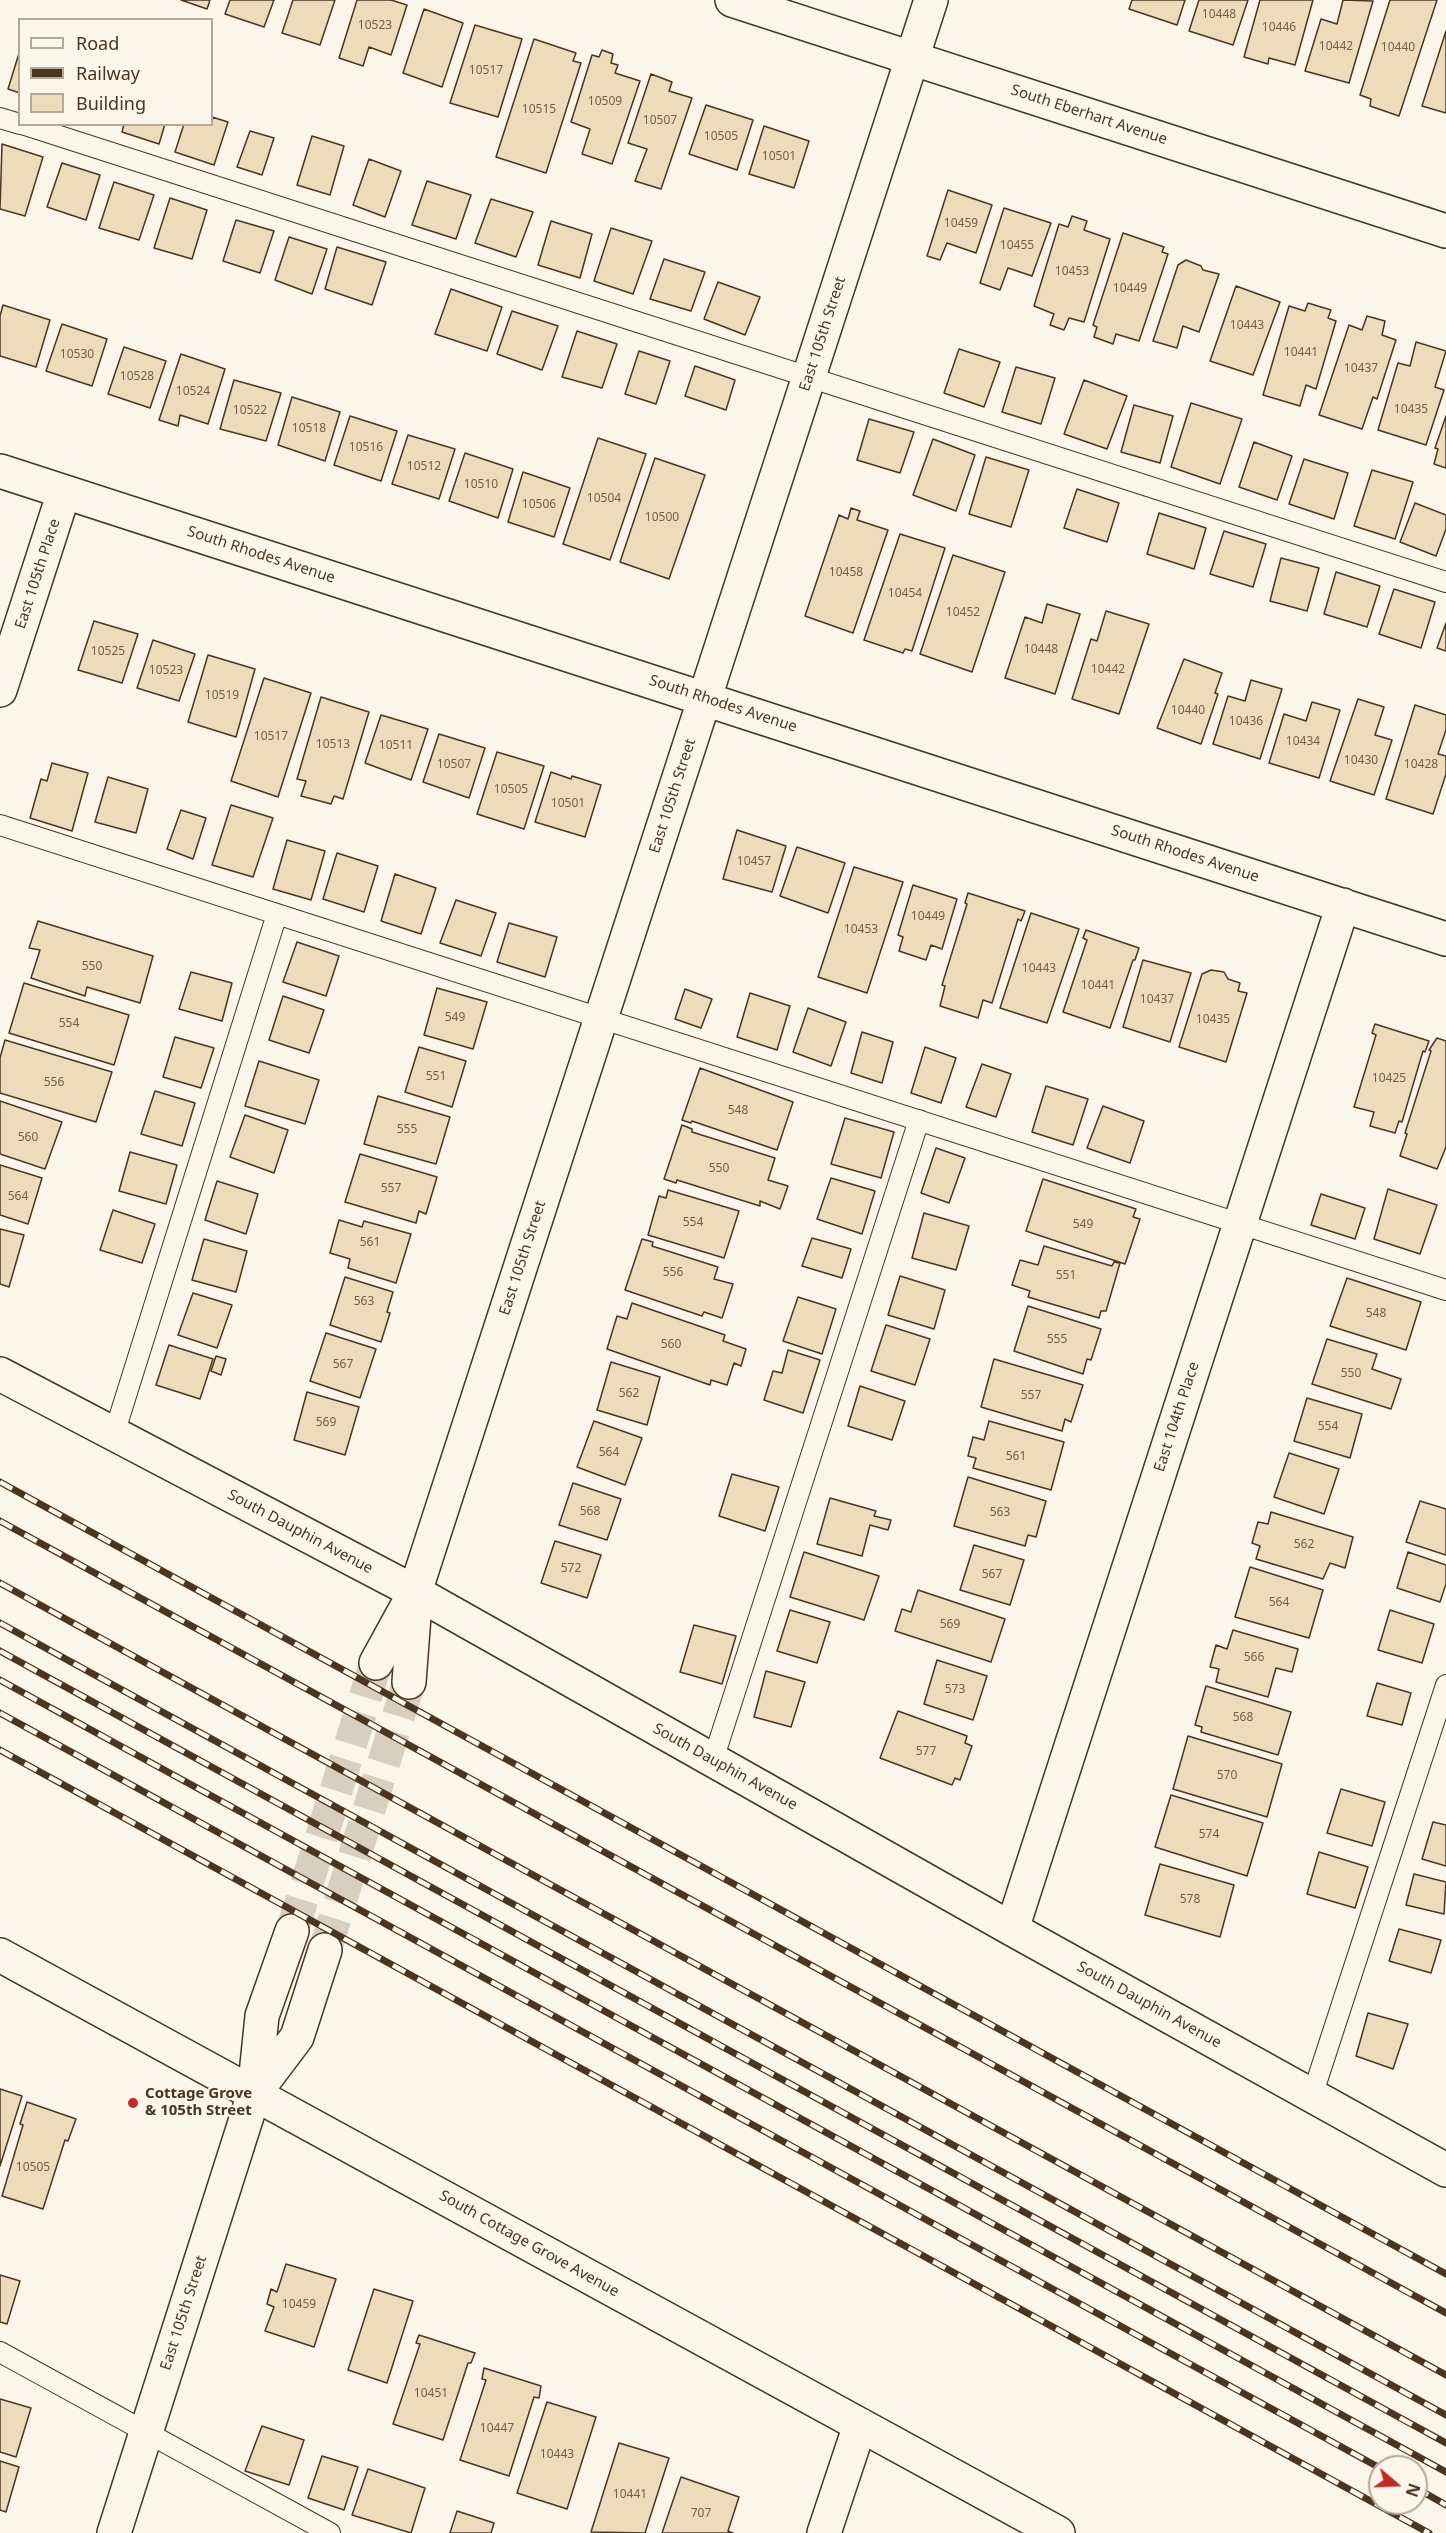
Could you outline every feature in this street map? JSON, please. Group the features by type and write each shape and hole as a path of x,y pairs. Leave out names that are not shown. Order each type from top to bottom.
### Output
{"street":[{"name":"South Eberhart Avenue","path":"732,0 1446,231"},
{"name":"East 105th Street","path":"376,1662 415,1592 931,0"},
{"name":"South Rhodes Avenue","path":"0,471 1446,939"},
{"name":"East 105th Place","path":"0,690 64,492"},
{"name":"East 104th Place","path":"1012,1929 1343,905"},
{"name":"South Dauphin Avenue","path":"0,1374 415,1592 1012,1929 1446,2170"},
{"name":"East 105th Street","path":"409,1682 415,1592"},
{"name":"East 105th Street","path":"114,2533 254,2094 262,2016 292,1931"},
{"name":"East 105th Street","path":"254,2094 297,2037 325,1950"},
{"name":"South Cottage Grove Avenue","path":"0,1955 1058,2533"},
{"path":"824,2533 860,2425"}],"lane":[{"path":"0,117 18,123"},
{"path":"27,126 1446,582"},
{"path":"0,825 1446,1290"},
{"path":"114,1434 277,914"},
{"path":"713,1760 919,1120"},
{"path":"1312,2096 1446,1685"},
{"path":"0,2352 330,2533"}],"building":[{"path":"181,0 210,0 207,9"},
{"path":"230,0 274,0 264,27 225,14"},
{"path":"293,0 335,0 320,45 282,33"},
{"path":"357,0 391,0 407,5 391,55 369,47 363,66 339,58"},
{"path":"1132,0 1185,0 1177,25 1129,9"},
{"path":"1199,0 1248,0 1233,45 1189,31"},
{"path":"1260,0 1313,0 1295,65 1269,58 1268,64 1244,57"},
{"path":"1343,0 1373,1 1349,83 1305,71 1321,19 1337,24"},
{"path":"1390,0 1437,0 1399,116 1370,106 1371,99 1360,95"},
{"path":"424,9 463,23 442,87 403,73"},
{"path":"475,25 522,39 498,117 450,103"},
{"path":"1446,31 1446,113 1422,106"},
{"path":"534,39 576,53 573,61 581,63 546,173 496,157"},
{"path":"602,50 613,54 611,63 618,65 615,73 640,81 612,164 582,154 590,129 571,122 592,55 599,57"},
{"path":"18,56 18,92 8,89"},
{"path":"651,74 672,82 669,91 692,98 661,189 635,181 647,149 628,143"},
{"path":"706,105 753,120 737,170 689,154"},
{"path":"213,117 228,122 214,165 175,152 183,126 213,126"},
{"path":"124,126 164,126 159,144 122,132"},
{"path":"764,126 809,141 794,188 749,174"},
{"path":"250,131 274,138 262,175 237,167"},
{"path":"312,136 344,146 330,195 297,185"},
{"path":"2,144 43,157 25,216 0,209"},
{"path":"369,159 401,171 385,217 353,205"},
{"path":"62,163 100,175 86,220 47,207"},
{"path":"427,181 471,195 456,239 412,225"},
{"path":"114,182 154,195 139,240 99,228"},
{"path":"948,190 992,205 976,253 947,243 940,260 927,256"},
{"path":"170,198 207,210 192,259 154,248"},
{"path":"491,199 533,212 516,257 475,243"},
{"path":"1004,208 1051,223 1032,276 1008,268 1000,290 980,283"},
{"path":"1072,216 1087,221 1084,230 1110,239 1084,322 1069,318 1064,330 1050,325 1054,314 1034,306 1059,224 1068,227"},
{"path":"236,220 274,231 260,273 223,261"},
{"path":"551,221 592,234 580,278 538,265"},
{"path":"611,228 652,241 633,294 594,281"},
{"path":"1123,233 1164,247 1162,252 1168,254 1139,341 1116,334 1113,344 1094,337 1097,327 1093,325"},
{"path":"289,237 327,249 312,294 275,280"},
{"path":"337,247 386,262 372,305 325,289"},
{"path":"664,259 705,272 691,311 650,299"},
{"path":"1186,260 1201,266 1203,270 1219,274 1199,332 1183,326 1177,348 1153,341 1178,265"},
{"path":"718,282 760,297 745,335 704,319"},
{"path":"1236,286 1280,302 1253,375 1210,361"},
{"path":"451,289 502,307 487,351 435,334"},
{"path":"1308,303 1331,310 1328,318 1336,321 1316,389 1306,385 1300,406 1263,395 1289,306 1305,311"},
{"path":"3,305 50,320 36,367 0,356 0,316"},
{"path":"512,311 558,326 542,370 497,354"},
{"path":"1367,316 1385,321 1382,335 1396,340 1377,399 1373,397 1362,429 1319,415 1349,325 1362,330"},
{"path":"62,324 107,339 92,386 46,371"},
{"path":"577,331 617,344 602,388 562,377"},
{"path":"1416,342 1446,351 1435,387 1444,390 1426,445 1378,430 1398,363 1410,366"},
{"path":"124,347 166,361 150,408 108,394"},
{"path":"959,349 1000,362 984,407 944,393"},
{"path":"639,351 670,361 656,404 625,394"},
{"path":"181,354 225,369 208,424 180,415 178,426 159,420"},
{"path":"695,366 735,380 726,410 685,396"},
{"path":"1016,367 1055,378 1041,424 1002,412"},
{"path":"234,380 281,393 266,441 220,429"},
{"path":"1084,380 1127,396 1107,449 1064,434"},
{"path":"292,397 340,412 325,461 278,445"},
{"path":"1191,403 1242,419 1220,484 1171,467"},
{"path":"1134,405 1173,416 1160,463 1121,452"},
{"path":"350,416 397,431 381,481 334,465"},
{"path":"1446,416 1446,468 1434,464 1438,449 1435,448"},
{"path":"869,419 914,432 900,473 857,460"},
{"path":"408,435 455,449 439,499 392,484"},
{"path":"598,438 646,454 610,560 563,544"},
{"path":"933,439 975,455 956,511 913,495"},
{"path":"1254,442 1292,456 1277,500 1239,487"},
{"path":"465,453 513,469 498,518 449,501"},
{"path":"986,457 1029,470 1011,527 969,514"},
{"path":"655,458 705,475 669,579 620,562"},
{"path":"1304,459 1348,473 1334,519 1289,504"},
{"path":"1372,470 1413,482 1395,539 1354,526"},
{"path":"523,472 570,488 554,537 508,522"},
{"path":"1077,489 1119,503 1107,542 1064,528"},
{"path":"1415,503 1446,515 1446,529 1436,556 1400,542"},
{"path":"851,508 860,511 857,520 888,530 853,633 805,616 839,515 848,519"},
{"path":"1159,513 1206,528 1194,569 1147,554"},
{"path":"1224,531 1266,544 1253,587 1210,574"},
{"path":"900,534 945,548 912,651 905,649 903,653 864,640"},
{"path":"953,555 1005,572 972,672 920,654"},
{"path":"1281,558 1319,568 1307,611 1270,601"},
{"path":"1336,572 1380,586 1367,627 1324,614"},
{"path":"1394,589 1435,602 1421,648 1379,634"},
{"path":"1047,604 1080,614 1055,694 1005,678 1025,617 1042,623"},
{"path":"1106,611 1149,624 1119,714 1072,699 1091,639 1097,641"},
{"path":"94,621 138,634 122,683 78,670"},
{"path":"1446,623 1446,651 1437,648"},
{"path":"153,640 195,654 179,701 137,688"},
{"path":"208,655 255,669 236,737 188,722"},
{"path":"1184,659 1222,673 1215,693 1218,694 1201,744 1157,728"},
{"path":"264,678 311,693 278,797 231,781"},
{"path":"1251,680 1282,689 1260,759 1213,744 1228,696 1245,701"},
{"path":"321,697 369,712 343,799 334,796 331,804 301,796 306,781 297,779"},
{"path":"1358,699 1384,707 1375,735 1392,740 1374,795 1330,781"},
{"path":"1312,702 1340,710 1319,778 1269,763 1284,714 1306,721"},
{"path":"1415,705 1446,715 1446,730 1438,754 1446,756 1446,774 1433,814 1386,799"},
{"path":"381,715 428,729 411,780 365,763"},
{"path":"439,734 485,748 469,798 423,782"},
{"path":"497,752 544,766 524,829 477,814"},
{"path":"52,763 88,773 72,831 30,818 41,779 47,781"},
{"path":"551,772 601,785 585,837 535,822"},
{"path":"108,777 148,789 136,833 95,822"},
{"path":"231,805 273,818 253,877 212,865"},
{"path":"181,810 206,818 193,859 167,849"},
{"path":"737,830 786,846 772,892 723,879"},
{"path":"287,840 325,851 311,900 273,889"},
{"path":"797,847 845,863 828,913 780,896"},
{"path":"337,853 378,866 364,912 323,899"},
{"path":"854,867 903,882 867,993 818,977"},
{"path":"395,874 436,888 421,934 381,921"},
{"path":"913,885 957,899 942,949 931,945 926,960 899,951 903,937 898,935"},
{"path":"968,893 1025,911 1021,921 1018,919 992,1003 983,1000 978,1018 940,1006 945,986 942,985 967,904 965,903"},
{"path":"456,900 496,913 481,956 440,943"},
{"path":"1031,913 1079,929 1047,1023 1000,1008"},
{"path":"38,921 153,956 140,1003 87,987 85,996 31,978 40,950 29,948"},
{"path":"509,923 557,937 545,977 497,962"},
{"path":"1086,930 1139,948 1110,1028 1063,1012 1087,940 1083,938"},
{"path":"297,942 339,956 326,996 283,982"},
{"path":"1143,960 1191,973 1170,1042 1123,1027"},
{"path":"1211,970 1224,972 1228,979 1240,983 1238,991 1247,993 1226,1062 1179,1047 1202,974"},
{"path":"191,972 232,983 222,1021 179,1009"},
{"path":"24,983 129,1015 114,1065 9,1033"},
{"path":"437,988 487,1002 473,1049 424,1035"},
{"path":"685,989 712,999 701,1028 675,1019"},
{"path":"750,993 790,1006 777,1050 737,1037"},
{"path":"283,996 324,1010 309,1053 269,1040"},
{"path":"808,1008 846,1022 831,1066 793,1052"},
{"path":"1375,1024 1429,1041 1425,1052 1423,1051 1402,1122 1399,1121 1395,1133 1370,1126 1374,1112 1354,1107 1376,1035 1372,1033"},
{"path":"862,1032 893,1042 882,1083 851,1073"},
{"path":"175,1037 214,1048 201,1088 163,1077"},
{"path":"1437,1038 1446,1041 1446,1147 1437,1169 1400,1156 1431,1051 1429,1050"},
{"path":"5,1040 112,1072 96,1122 0,1093 0,1058"},
{"path":"419,1047 466,1061 452,1107 405,1092"},
{"path":"925,1047 956,1058 941,1103 911,1093"},
{"path":"259,1061 319,1080 305,1124 245,1106"},
{"path":"982,1064 1011,1074 996,1117 966,1107"},
{"path":"700,1068 793,1102 777,1150 692,1121 691,1123 682,1120"},
{"path":"1046,1086 1088,1099 1073,1145 1032,1132"},
{"path":"155,1091 195,1103 182,1146 141,1134"},
{"path":"378,1096 450,1117 436,1164 364,1144"},
{"path":"0,1101 62,1122 45,1169 0,1154"},
{"path":"1103,1106 1144,1121 1130,1163 1087,1148"},
{"path":"245,1115 288,1130 274,1173 230,1157"},
{"path":"845,1118 894,1132 881,1178 831,1164"},
{"path":"682,1125 692,1129 692,1132 775,1158 768,1180 788,1186 780,1209 760,1201 760,1206 677,1180 676,1183 664,1179"},
{"path":"936,1148 965,1158 949,1203 921,1193"},
{"path":"130,1152 177,1165 166,1204 119,1191"},
{"path":"360,1154 437,1177 426,1214 419,1211 416,1223 345,1202"},
{"path":"0,1165 42,1178 28,1224 0,1215"},
{"path":"831,1178 875,1191 862,1234 817,1219"},
{"path":"1043,1179 1136,1209 1133,1217 1140,1219 1125,1264 1026,1231"},
{"path":"217,1181 258,1194 246,1234 205,1220"},
{"path":"1388,1189 1437,1205 1420,1254 1374,1239"},
{"path":"668,1190 739,1211 724,1258 648,1235 659,1196 666,1198"},
{"path":"1321,1194 1365,1208 1355,1239 1311,1225"},
{"path":"113,1210 155,1224 142,1263 100,1250"},
{"path":"924,1213 969,1226 956,1270 912,1258"},
{"path":"339,1220 362,1227 364,1221 411,1234 396,1283 348,1268 350,1259 330,1253"},
{"path":"0,1229 24,1235 9,1287 0,1284"},
{"path":"812,1238 851,1249 842,1278 802,1266"},
{"path":"204,1239 247,1251 236,1292 192,1280"},
{"path":"642,1239 653,1242 652,1246 718,1267 714,1279 733,1284 722,1318 704,1312 702,1316 625,1290"},
{"path":"1044,1246 1112,1266 1114,1262 1120,1263 1106,1311 1101,1311 1099,1318 1028,1297 1030,1291 1012,1285 1020,1260 1038,1265"},
{"path":"900,1276 945,1290 934,1329 888,1315"},
{"path":"345,1277 393,1292 387,1312 390,1313 381,1342 330,1325"},
{"path":"1347,1278 1421,1302 1406,1350 1330,1326"},
{"path":"193,1293 232,1305 217,1348 178,1335"},
{"path":"798,1297 836,1309 822,1354 783,1341"},
{"path":"632,1303 725,1335 723,1341 746,1349 741,1366 734,1363 727,1385 711,1380 710,1385 607,1349 617,1316 627,1319"},
{"path":"1028,1306 1101,1329 1091,1360 1087,1359 1083,1374 1014,1351"},
{"path":"886,1325 930,1339 915,1385 871,1371"},
{"path":"326,1333 376,1349 360,1398 310,1381"},
{"path":"1327,1339 1377,1354 1372,1369 1401,1379 1391,1409 1312,1384"},
{"path":"169,1345 213,1359 200,1399 156,1385"},
{"path":"788,1350 820,1360 803,1413 764,1400 773,1371 782,1373"},
{"path":"216,1356 226,1359 221,1375 211,1371"},
{"path":"994,1359 1083,1385 1071,1422 1065,1419 1062,1431 981,1407"},
{"path":"611,1362 660,1377 647,1425 597,1410"},
{"path":"860,1386 905,1401 892,1440 848,1426"},
{"path":"307,1392 359,1407 345,1455 294,1440"},
{"path":"1307,1398 1362,1414 1350,1458 1294,1441"},
{"path":"594,1421 642,1438 625,1485 577,1467"},
{"path":"989,1421 1064,1442 1051,1490 973,1468 976,1458 968,1456 973,1437 984,1440"},
{"path":"1289,1453 1339,1469 1324,1514 1274,1497"},
{"path":"732,1474 779,1487 765,1531 719,1516"},
{"path":"968,1477 1046,1501 1036,1537 1028,1535 1025,1546 954,1526"},
{"path":"573,1483 621,1499 607,1540 559,1525"},
{"path":"830,1498 876,1511 874,1516 891,1520 888,1530 870,1525 862,1556 817,1544"},
{"path":"1420,1501 1446,1509 1446,1555 1406,1542"},
{"path":"1271,1512 1353,1537 1345,1568 1330,1563 1323,1579 1256,1559 1260,1546 1252,1543 1258,1522 1268,1524"},
{"path":"555,1541 601,1555 587,1598 541,1583"},
{"path":"974,1545 1024,1560 1010,1605 960,1590"},
{"path":"804,1552 879,1576 864,1620 790,1597"},
{"path":"1408,1552 1446,1565 1446,1584 1440,1602 1397,1588"},
{"path":"1250,1567 1323,1590 1309,1638 1235,1617"},
{"path":"918,1590 1005,1619 991,1662 895,1631 902,1609 911,1612"},
{"path":"790,1610 830,1622 817,1663 777,1651"},
{"path":"1390,1610 1434,1624 1422,1663 1378,1650"},
{"path":"694,1625 736,1636 722,1684 680,1672"},
{"path":"1233,1630 1298,1649 1292,1672 1276,1668 1268,1697 1216,1682 1219,1669 1210,1667 1216,1645 1227,1649"},
{"path":"937,1660 987,1676 973,1720 924,1704"},
{"path":"766,1671 805,1682 791,1727 754,1717"},
{"path":"1377,1683 1411,1693 1402,1725 1367,1716"},
{"path":"1206,1686 1291,1712 1278,1755 1201,1732 1202,1727 1195,1725"},
{"path":"898,1711 967,1736 965,1743 972,1746 960,1780 955,1778 952,1785 880,1758"},
{"path":"1188,1736 1282,1764 1267,1817 1173,1789"},
{"path":"1341,1789 1385,1802 1372,1846 1327,1833"},
{"path":"1171,1795 1263,1823 1247,1876 1155,1847"},
{"path":"1433,1822 1446,1825 1446,1866 1422,1859"},
{"path":"1319,1852 1368,1867 1355,1908 1307,1894"},
{"path":"1160,1864 1234,1885 1220,1937 1145,1915"},
{"path":"1414,1874 1446,1882 1444,1914 1406,1905"},
{"path":"1399,1929 1441,1940 1431,1973 1389,1961"},
{"path":"1368,2013 1408,2024 1393,2069 1356,2056"},
{"path":"0,2089 22,2096 0,2166"},
{"path":"27,2102 76,2119 68,2141 65,2140 43,2209 2,2196 23,2125 20,2124"},
{"path":"286,2264 336,2279 314,2347 265,2331 274,2307 267,2304 271,2289 277,2292"},
{"path":"0,2275 20,2281 7,2324 0,2322"},
{"path":"374,2289 413,2301 387,2383 348,2370"},
{"path":"419,2335 475,2353 471,2363 468,2363 443,2440 393,2424 420,2344 416,2343"},
{"path":"484,2368 541,2386 539,2398 534,2397 509,2476 460,2460 486,2380 482,2379"},
{"path":"0,2399 31,2408 16,2457 0,2452"},
{"path":"547,2402 596,2417 567,2509 517,2493"},
{"path":"262,2426 304,2440 289,2485 245,2471"},
{"path":"619,2443 669,2458 645,2533 591,2532"},
{"path":"322,2456 358,2467 344,2510 308,2498"},
{"path":"0,2461 19,2467 6,2512 0,2510"},
{"path":"368,2469 425,2488 411,2533 352,2515"},
{"path":"681,2477 739,2497 728,2531 733,2533 662,2533"},
{"path":"457,2511 494,2523 491,2533 450,2533"}],"tunnel":[{"path":"292,1931 376,1663"},
{"path":"325,1950 409,1682"}],"railway":[{"path":"0,1482 1446,2274"},
{"path":"0,1521 1446,2313"},
{"path":"0,1583 1446,2375"},
{"path":"0,1623 1446,2415"},
{"path":"0,1651 1446,2443"},
{"path":"0,1680 1446,2472"},
{"path":"0,1713 1368,2461"},
{"path":"0,1750 1429,2533"},
{"path":"1428,2495 1446,2505"}],"place":[{"name":"Cottage Grove & 105th Street","path":"133,2103"}]}
